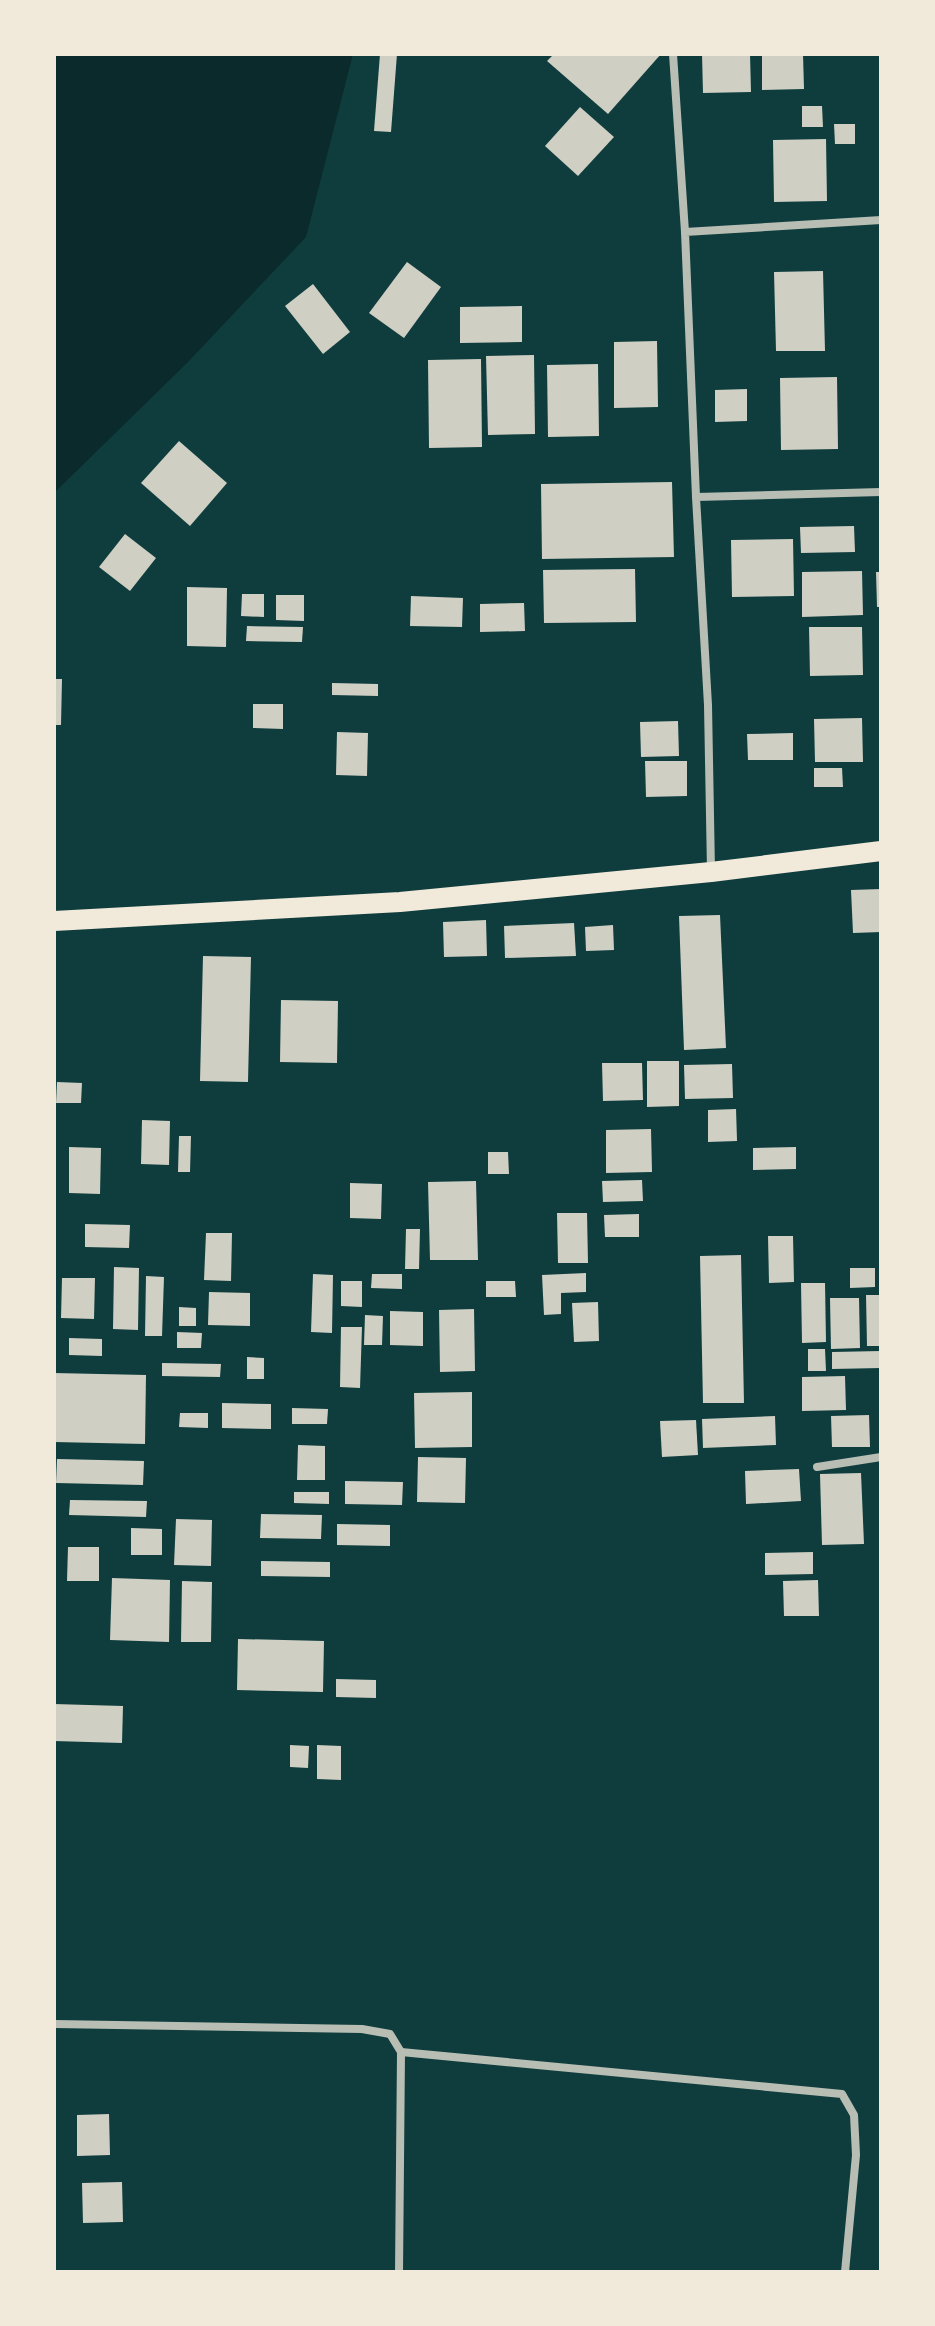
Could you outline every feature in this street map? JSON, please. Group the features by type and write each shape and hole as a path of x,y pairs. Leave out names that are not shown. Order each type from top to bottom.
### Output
{"main road":[{"path":"54,921 400,902 711,872 881,851"}],"street":[{"path":"673,54 685,232 708,705 711,872"},
{"path":"685,232 881,220"},
{"path":"696,497 881,492"},
{"path":"817,1467 881,1457"},
{"path":"54,2024 362,2029 390,2034 401,2052 399,2272"},
{"path":"401,2052 842,2094 854,2115 856,2155 845,2272"}],"water":[{"path":"54,54 353,54 306,237 187,363 54,493"}],"building":[{"path":"380,54 397,54 391,132 374,131"},
{"path":"554,54 661,54 608,114 547,61"},
{"path":"702,54 750,54 751,92 703,93"},
{"path":"762,54 803,54 804,89 762,90"},
{"path":"802,106 822,106 823,127 802,127"},
{"path":"580,107 614,137 578,176 545,146"},
{"path":"834,124 855,124 855,144 835,144"},
{"path":"826,139 827,201 774,202 773,140"},
{"path":"407,262 441,287 404,338 369,313"},
{"path":"823,271 825,351 776,351 774,272"},
{"path":"313,284 350,332 323,354 285,306"},
{"path":"522,306 522,342 460,343 460,307"},
{"path":"657,341 658,407 614,408 614,342"},
{"path":"534,355 535,434 488,435 486,356"},
{"path":"481,359 482,447 429,448 428,360"},
{"path":"598,364 599,436 548,437 547,365"},
{"path":"837,377 838,449 781,450 780,378"},
{"path":"747,389 747,421 715,422 715,390"},
{"path":"179,441 227,483 190,526 141,483"},
{"path":"672,482 674,557 542,559 541,484"},
{"path":"854,526 855,552 801,553 800,527"},
{"path":"125,534 156,558 130,591 99,567"},
{"path":"793,539 794,596 732,597 731,540"},
{"path":"635,569 636,622 544,623 543,570"},
{"path":"862,571 863,615 802,617 802,572"},
{"path":"876,572 881,572 881,607 877,607"},
{"path":"187,587 227,588 226,647 187,646"},
{"path":"242,594 264,594 264,617 241,616"},
{"path":"276,595 304,595 304,621 276,620"},
{"path":"411,596 463,598 462,627 410,626"},
{"path":"524,603 525,631 480,632 480,604"},
{"path":"247,626 303,627 302,642 246,641"},
{"path":"809,627 862,627 863,675 810,676"},
{"path":"54,679 62,679 61,725 54,725"},
{"path":"332,683 378,684 378,696 332,695"},
{"path":"253,704 283,704 283,729 253,728"},
{"path":"862,718 863,762 815,762 814,719"},
{"path":"678,721 679,756 641,757 640,722"},
{"path":"337,732 368,733 367,776 336,775"},
{"path":"793,733 793,760 748,760 747,734"},
{"path":"645,761 687,761 687,796 646,797"},
{"path":"814,768 842,768 843,787 814,787"},
{"path":"881,889 881,932 853,933 851,890"},
{"path":"720,915 726,1048 684,1050 679,916"},
{"path":"486,920 487,956 444,957 443,922"},
{"path":"574,923 576,956 505,958 504,926"},
{"path":"613,925 614,950 586,951 585,927"},
{"path":"203,956 251,957 248,1082 200,1081"},
{"path":"281,1000 338,1001 337,1063 280,1062"},
{"path":"647,1061 679,1061 679,1106 647,1107"},
{"path":"602,1063 642,1063 643,1100 603,1101"},
{"path":"732,1064 733,1098 685,1099 684,1065"},
{"path":"57,1082 82,1083 81,1103 56,1103"},
{"path":"736,1109 737,1141 708,1142 708,1110"},
{"path":"142,1120 170,1121 169,1165 141,1164"},
{"path":"651,1129 652,1172 606,1173 606,1130"},
{"path":"179,1136 191,1136 190,1172 178,1172"},
{"path":"69,1147 101,1148 100,1194 69,1193"},
{"path":"796,1147 796,1169 753,1170 753,1148"},
{"path":"488,1152 508,1152 509,1174 488,1174"},
{"path":"642,1180 643,1201 603,1202 602,1181"},
{"path":"476,1181 478,1260 430,1260 428,1182"},
{"path":"350,1183 382,1184 381,1219 350,1218"},
{"path":"557,1213 587,1213 588,1263 558,1263"},
{"path":"639,1214 639,1237 605,1237 604,1215"},
{"path":"85,1224 130,1225 129,1248 85,1247"},
{"path":"406,1229 420,1229 419,1269 405,1269"},
{"path":"206,1233 232,1233 231,1281 204,1280"},
{"path":"768,1236 793,1236 794,1282 769,1283"},
{"path":"741,1255 744,1403 703,1403 700,1256"},
{"path":"114,1267 139,1268 138,1330 113,1329"},
{"path":"850,1268 875,1268 875,1287 850,1288"},
{"path":"586,1273 586,1292 561,1293 561,1314 544,1315 542,1275"},
{"path":"313,1274 333,1275 332,1333 311,1332"},
{"path":"372,1274 402,1274 402,1289 371,1288"},
{"path":"146,1276 164,1277 162,1336 145,1336"},
{"path":"62,1278 95,1278 94,1319 61,1318"},
{"path":"341,1281 362,1281 362,1307 341,1306"},
{"path":"486,1281 515,1281 516,1297 486,1297"},
{"path":"801,1283 825,1283 826,1342 802,1343"},
{"path":"209,1292 250,1293 250,1326 208,1325"},
{"path":"866,1295 881,1295 881,1346 867,1346"},
{"path":"830,1298 859,1298 860,1348 831,1349"},
{"path":"598,1302 599,1341 574,1342 572,1303"},
{"path":"179,1307 196,1308 196,1326 179,1326"},
{"path":"474,1309 475,1371 440,1372 439,1310"},
{"path":"390,1311 423,1312 423,1346 390,1345"},
{"path":"365,1315 383,1316 382,1345 364,1345"},
{"path":"341,1327 362,1327 360,1388 340,1387"},
{"path":"177,1332 202,1333 201,1348 177,1348"},
{"path":"69,1338 102,1339 102,1356 69,1355"},
{"path":"808,1349 825,1349 826,1371 808,1371"},
{"path":"881,1351 881,1368 832,1369 832,1352"},
{"path":"247,1357 264,1358 264,1379 247,1379"},
{"path":"162,1363 221,1364 220,1377 162,1376"},
{"path":"54,1373 146,1375 145,1444 54,1442"},
{"path":"845,1376 846,1410 802,1411 802,1377"},
{"path":"472,1392 472,1447 415,1448 414,1393"},
{"path":"222,1403 271,1404 271,1429 222,1428"},
{"path":"292,1408 328,1409 327,1424 292,1424"},
{"path":"180,1413 208,1413 208,1428 179,1427"},
{"path":"869,1415 870,1447 832,1447 831,1416"},
{"path":"775,1416 776,1445 703,1448 702,1419"},
{"path":"696,1420 698,1455 662,1457 660,1421"},
{"path":"298,1445 325,1446 325,1480 297,1480"},
{"path":"418,1457 466,1458 465,1503 417,1502"},
{"path":"57,1459 144,1461 143,1485 56,1483"},
{"path":"799,1469 801,1501 746,1504 745,1471"},
{"path":"861,1473 864,1544 822,1545 820,1474"},
{"path":"345,1481 403,1482 402,1505 345,1504"},
{"path":"294,1492 329,1492 329,1504 294,1503"},
{"path":"70,1500 147,1501 146,1517 69,1515"},
{"path":"261,1514 322,1515 321,1539 260,1538"},
{"path":"176,1519 212,1520 211,1566 174,1565"},
{"path":"337,1524 390,1525 390,1546 337,1545"},
{"path":"131,1528 162,1529 162,1555 131,1555"},
{"path":"68,1547 99,1547 99,1581 67,1581"},
{"path":"813,1552 813,1574 765,1575 765,1553"},
{"path":"261,1561 330,1562 330,1577 261,1576"},
{"path":"112,1578 170,1580 169,1642 110,1640"},
{"path":"818,1580 819,1616 784,1616 783,1581"},
{"path":"182,1581 212,1582 211,1642 181,1642"},
{"path":"238,1639 324,1641 323,1692 237,1690"},
{"path":"336,1679 376,1680 376,1698 336,1697"},
{"path":"54,1704 123,1706 122,1743 54,1741"},
{"path":"290,1745 309,1746 308,1768 290,1767"},
{"path":"317,1745 341,1746 341,1780 317,1779"},
{"path":"109,2114 110,2155 77,2156 77,2115"},
{"path":"122,2182 123,2222 83,2223 82,2183"}]}
